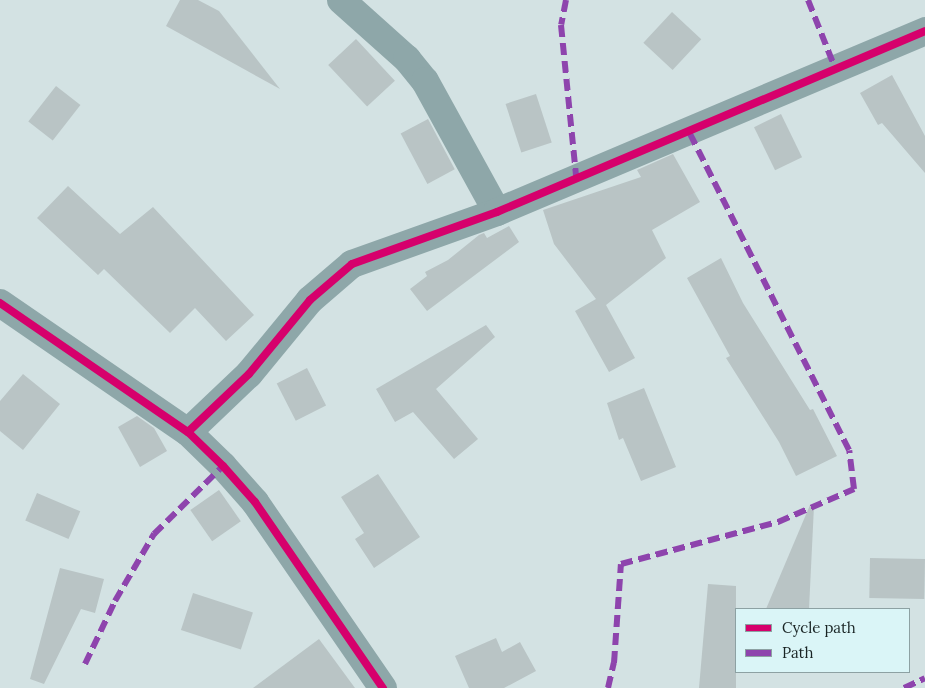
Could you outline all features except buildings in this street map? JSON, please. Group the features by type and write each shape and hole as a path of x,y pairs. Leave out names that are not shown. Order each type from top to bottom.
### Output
{"street":[{"path":"341,0 407,59 425,81 497,212"},
{"path":"188,432 249,374 310,300 352,264 497,212 576,176 925,31"},
{"path":"5,314 188,432 255,502 383,688"}],"marked path":[{"path":"566,0 561,25 576,176"},
{"path":"808,0 835,68"},
{"path":"608,688 614,663 621,564 778,522 854,489 849,450 688,130"},
{"path":"85,664 115,601 154,534 223,466"},
{"path":"904,688 925,678"}],"cycle path":[{"path":"188,432 249,374 310,300 352,264 497,212 925,31"},
{"path":"0,303 188,432 223,466 255,502 383,688"}]}
